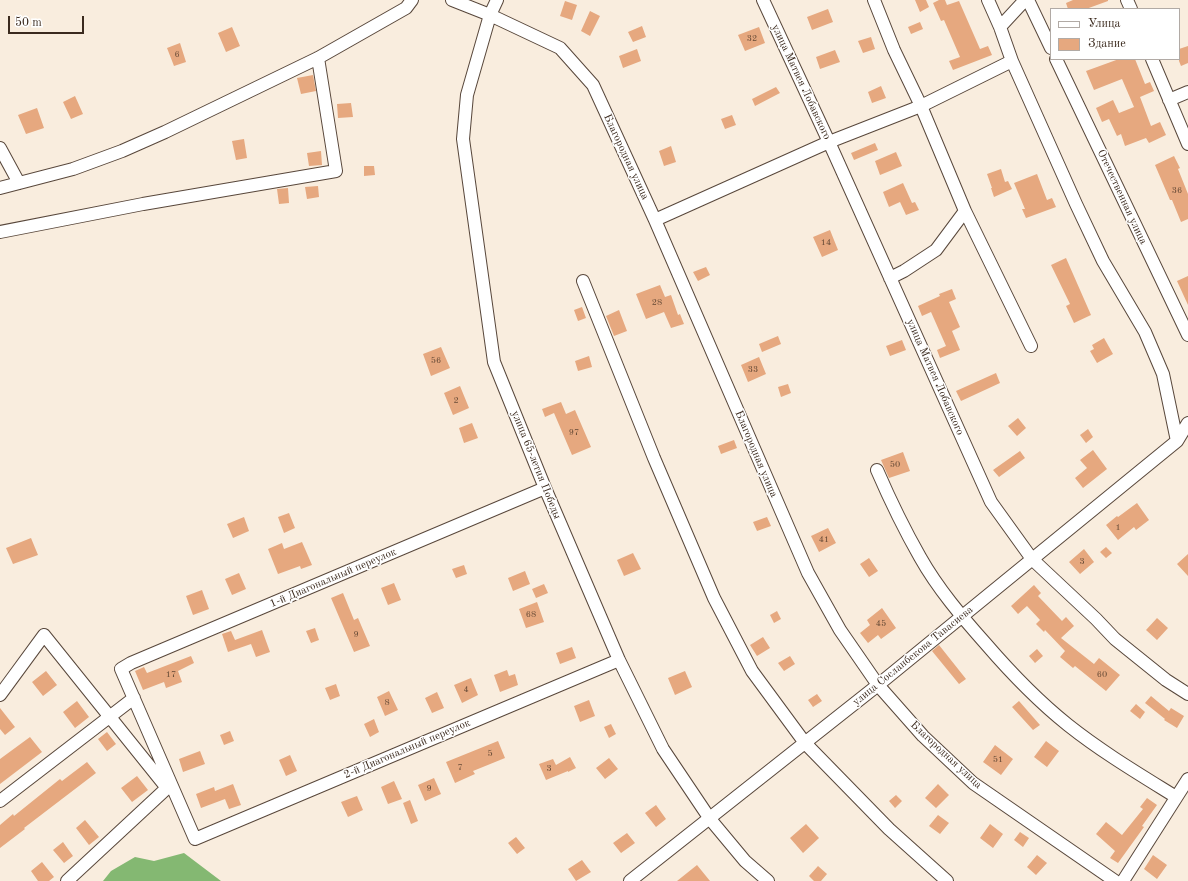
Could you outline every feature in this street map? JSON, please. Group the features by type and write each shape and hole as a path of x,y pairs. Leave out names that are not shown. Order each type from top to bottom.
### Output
{"street":[{"path":"0,188 73,169 122,151 165,132 318,58 406,8 412,0"},
{"name":"Благородная улица","path":"452,0 490,15 560,48 593,84 655,220 808,573 840,630 878,685 923,736 973,783 1116,881"},
{"name":"улица 65-летия Победы","path":"496,0 490,15 467,95 463,139 494,362 545,488 619,660 663,749 710,819 745,861 768,881"},
{"name":"улица Матвея Лобавского","path":"763,0 829,142 991,502 1032,559 1096,619 1115,639 1166,680 1188,694"},
{"path":"874,0 894,50 921,106 965,211 1031,346"},
{"path":"988,0 1000,27 1012,61 1076,204 1103,261 1145,332 1163,374 1177,441"},
{"path":"1000,27 1027,0 1050,46"},
{"path":"0,232 142,204 336,170 318,58"},
{"name":"Отечественная улица","path":"1056,60 1186,327"},
{"path":"1152,60 1188,144"},
{"path":"655,220 829,142 921,106 1012,61"},
{"path":"1169,100 1188,92"},
{"path":"0,148 19,183"},
{"path":"890,278 904,271 936,250 965,211"},
{"path":"583,281 654,458 714,598 752,671 805,743 889,829 947,881"},
{"name":"улица Сосланбекова Тавасиева","path":"630,881 878,685 1177,441 1188,423"},
{"path":"876,470 893,507 920,557 938,585 961,616 1006,667 1032,694 1089,742 1176,797"},
{"name":"1-й Диагональный переулок","path":"134,698 121,669 138,660 545,488"},
{"path":"0,695 44,635 167,788 67,881"},
{"name":"2-й Диагональный переулок","path":"134,698 195,839 619,660"},
{"path":"0,801 134,698"},
{"path":"1123,881 1188,779"}],"green space":[{"path":"184,853 221,881 103,881 111,871 135,857 154,861"}],"building":[{"path":"915,0 926,0 929,7 920,12"},
{"path":"939,0 945,0 947,5 959,1 980,49 988,46 992,55 953,70 949,61 960,57 944,20 941,21 933,3"},
{"path":"1073,0 1108,0 1089,8 1068,8 1066,3"},
{"path":"565,1 577,5 572,20 560,16"},
{"path":"828,9 833,22 812,30 807,17"},
{"path":"590,11 600,16 590,36 581,31"},
{"path":"920,22 923,29 911,34 908,27"},
{"path":"642,26 646,37 633,42 628,32"},
{"path":"232,27 240,46 226,52 218,33"},
{"path":"759,27 765,43 745,51 738,35"},
{"path":"871,37 875,49 863,53 858,41"},
{"path":"180,43 186,62 174,66 167,48"},
{"path":"1188,46 1188,63 1181,66 1179,61 1180,49"},
{"path":"637,49 641,61 623,68 619,56"},
{"path":"835,50 840,62 820,69 816,57"},
{"path":"1116,60 1135,60 1145,84 1150,82 1154,91 1140,97 1151,126 1160,122 1166,135 1149,143 1146,138 1125,146 1121,134 1117,136 1109,119 1102,122 1096,108 1113,100 1119,113 1134,107 1122,79 1094,90 1086,71"},
{"path":"313,75 316,91 301,94 297,78"},
{"path":"881,86 886,98 872,103 868,92"},
{"path":"776,87 780,93 755,106 752,99"},
{"path":"75,96 83,114 71,119 63,102"},
{"path":"351,103 353,117 338,118 337,104"},
{"path":"37,108 44,128 26,134 18,115"},
{"path":"732,115 736,125 725,129 721,119"},
{"path":"244,139 247,158 236,160 232,141"},
{"path":"875,143 878,150 854,160 851,153"},
{"path":"671,146 676,162 664,166 659,151"},
{"path":"321,151 322,165 309,166 307,153"},
{"path":"896,152 902,166 880,175 875,161"},
{"path":"1174,156 1180,168 1178,169 1188,194 1188,219 1181,222 1155,165"},
{"path":"364,166 374,166 375,175 364,176"},
{"path":"1001,169 1005,182 1008,181 1012,189 994,197 987,174"},
{"path":"1037,174 1047,200 1052,198 1056,207 1026,218 1022,209 1025,209 1014,183"},
{"path":"903,183 912,203 915,202 919,210 906,215 900,202 889,207 883,192"},
{"path":"318,186 319,197 307,199 305,187"},
{"path":"288,188 289,203 279,204 277,189"},
{"path":"830,230 838,250 822,257 813,237"},
{"path":"1066,258 1091,315 1074,323 1066,306 1070,304 1051,265"},
{"path":"706,267 710,275 698,281 693,272"},
{"path":"1188,276 1188,305 1177,281"},
{"path":"660,285 665,297 671,295 678,315 680,314 684,324 671,328 664,312 646,319 636,294"},
{"path":"952,289 956,299 949,302 960,327 952,331 960,350 940,358 937,350 946,346 931,312 922,316 918,306 940,296 939,294"},
{"path":"582,307 586,318 578,321 574,310"},
{"path":"619,310 627,331 614,336 606,316"},
{"path":"778,336 781,344 762,352 759,344"},
{"path":"1104,338 1113,354 1097,363 1090,351 1094,349 1092,345"},
{"path":"902,340 906,350 890,356 886,346"},
{"path":"441,347 450,368 431,376 423,354"},
{"path":"589,356 592,367 578,371 575,361"},
{"path":"759,357 766,374 748,382 741,365"},
{"path":"996,373 1000,383 961,401 956,391"},
{"path":"788,384 791,393 781,397 778,387"},
{"path":"460,386 469,408 453,415 444,393"},
{"path":"561,402 566,414 575,410 591,447 572,455 554,413 545,417 542,409"},
{"path":"1018,418 1026,428 1017,436 1008,426"},
{"path":"472,423 478,438 464,443 459,428"},
{"path":"1088,429 1093,437 1086,443 1080,435"},
{"path":"734,440 737,448 721,454 718,446"},
{"path":"1093,450 1107,469 1083,488 1075,478 1087,468 1080,460"},
{"path":"1020,451 1025,458 999,477 993,470"},
{"path":"903,452 910,471 889,478 881,460"},
{"path":"1137,503 1149,520 1136,530 1134,527 1118,540 1106,525"},
{"path":"289,513 295,528 284,533 278,517"},
{"path":"244,517 249,531 233,538 227,524"},
{"path":"767,517 771,526 757,531 753,522"},
{"path":"828,528 836,543 819,552 811,536"},
{"path":"31,538 38,555 13,564 6,548"},
{"path":"302,542 312,565 301,569 300,566 278,574 268,549 282,543 284,549"},
{"path":"1106,547 1112,553 1106,558 1100,552"},
{"path":"1084,549 1094,562 1080,574 1069,562"},
{"path":"633,553 641,569 624,576 617,560"},
{"path":"1188,554 1188,576 1177,564"},
{"path":"869,558 878,571 869,577 860,564"},
{"path":"464,565 467,574 456,578 452,569"},
{"path":"525,571 530,584 513,591 508,578"},
{"path":"239,573 246,589 232,595 225,579"},
{"path":"394,583 401,600 388,605 381,588"},
{"path":"544,584 548,593 536,598 532,589"},
{"path":"1034,585 1041,593 1038,596 1062,621 1066,617 1074,626 1061,638 1094,664 1099,658 1120,675 1106,691 1075,666 1073,668 1060,657 1065,651 1045,630 1044,632 1036,624 1040,620 1027,606 1018,614 1011,606"},
{"path":"202,590 209,609 193,615 186,596"},
{"path":"343,593 354,620 358,618 370,646 354,652 331,598"},
{"path":"537,602 544,622 526,628 519,609"},
{"path":"882,608 896,628 881,639 878,635 868,643 860,633 870,625 867,620"},
{"path":"777,611 781,619 774,623 770,615"},
{"path":"1157,618 1168,628 1157,640 1146,630"},
{"path":"315,628 319,640 311,643 306,631"},
{"path":"262,630 270,652 256,657 251,644 228,652 222,634 231,631 235,640"},
{"path":"763,637 770,648 757,656 750,645"},
{"path":"939,645 966,679 959,684 932,651"},
{"path":"572,647 576,658 560,664 556,653"},
{"path":"1037,649 1043,656 1035,663 1029,656"},
{"path":"191,656 194,663 178,671 182,682 166,688 164,682 143,690 135,671 144,667 147,673"},
{"path":"790,656 795,664 784,671 778,663"},
{"path":"507,670 509,676 515,674 518,685 500,692 494,675"},
{"path":"46,671 57,685 43,696 32,682"},
{"path":"685,671 692,687 675,695 668,678"},
{"path":"471,678 478,695 462,703 454,685"},
{"path":"336,684 340,696 330,700 325,688"},
{"path":"389,691 398,710 385,716 377,697"},
{"path":"437,692 444,708 432,713 425,698"},
{"path":"817,694 822,701 813,707 808,700"},
{"path":"1151,696 1169,711 1171,708 1184,716 1177,728 1164,720 1165,719 1145,703"},
{"path":"589,700 595,716 580,722 574,706"},
{"path":"77,701 89,717 75,728 63,712"},
{"path":"1019,701 1040,725 1033,730 1012,707"},
{"path":"1136,704 1145,712 1140,719 1130,711"},
{"path":"0,708 15,727 5,735 0,729"},
{"path":"374,719 379,732 370,737 364,724"},
{"path":"611,724 616,734 609,738 604,727"},
{"path":"230,731 234,741 224,745 220,735"},
{"path":"107,732 116,744 107,751 98,739"},
{"path":"30,737 42,752 0,784 0,759"},
{"path":"498,741 505,758 473,771 475,774 455,783 446,762"},
{"path":"1046,741 1059,751 1047,767 1034,757"},
{"path":"995,745 1013,759 1001,775 983,762"},
{"path":"200,751 205,764 183,772 179,759"},
{"path":"290,755 297,771 286,776 279,760"},
{"path":"570,757 576,768 546,780 539,764 553,759 556,765"},
{"path":"609,758 618,769 605,779 596,768"},
{"path":"87,762 96,773 0,848 0,825 13,814 14,816 60,779 62,781"},
{"path":"137,776 148,790 132,802 121,788"},
{"path":"434,778 441,794 425,801 418,785"},
{"path":"394,781 402,799 388,804 381,787"},
{"path":"233,784 241,805 229,809 225,799 201,808 196,794 214,787 215,791"},
{"path":"938,784 949,795 936,808 925,798"},
{"path":"896,795 902,801 895,808 889,801"},
{"path":"357,796 363,810 348,817 341,802"},
{"path":"1147,798 1157,805 1142,826 1144,827 1118,863 1110,858 1115,851 1096,834 1106,822 1122,835 1143,809 1140,807"},
{"path":"410,800 418,821 411,824 403,803"},
{"path":"656,805 666,819 656,827 645,813"},
{"path":"938,815 949,823 940,834 929,826"},
{"path":"85,820 99,837 89,845 76,828"},
{"path":"806,824 819,838 803,853 790,838"},
{"path":"990,824 1003,834 993,848 980,838"},
{"path":"1020,832 1029,838 1023,847 1014,840"},
{"path":"627,833 635,843 621,853 613,843"},
{"path":"516,837 525,848 517,854 508,843"},
{"path":"63,842 73,856 64,863 53,850"},
{"path":"1037,855 1047,863 1036,875 1027,867"},
{"path":"1153,855 1167,865 1157,879 1144,869"},
{"path":"582,860 591,872 576,881 568,869"},
{"path":"42,862 54,877 49,881 38,881 31,871"},
{"path":"697,865 710,881 677,881"},
{"path":"818,866 827,874 821,881 814,881 809,876"}]}
